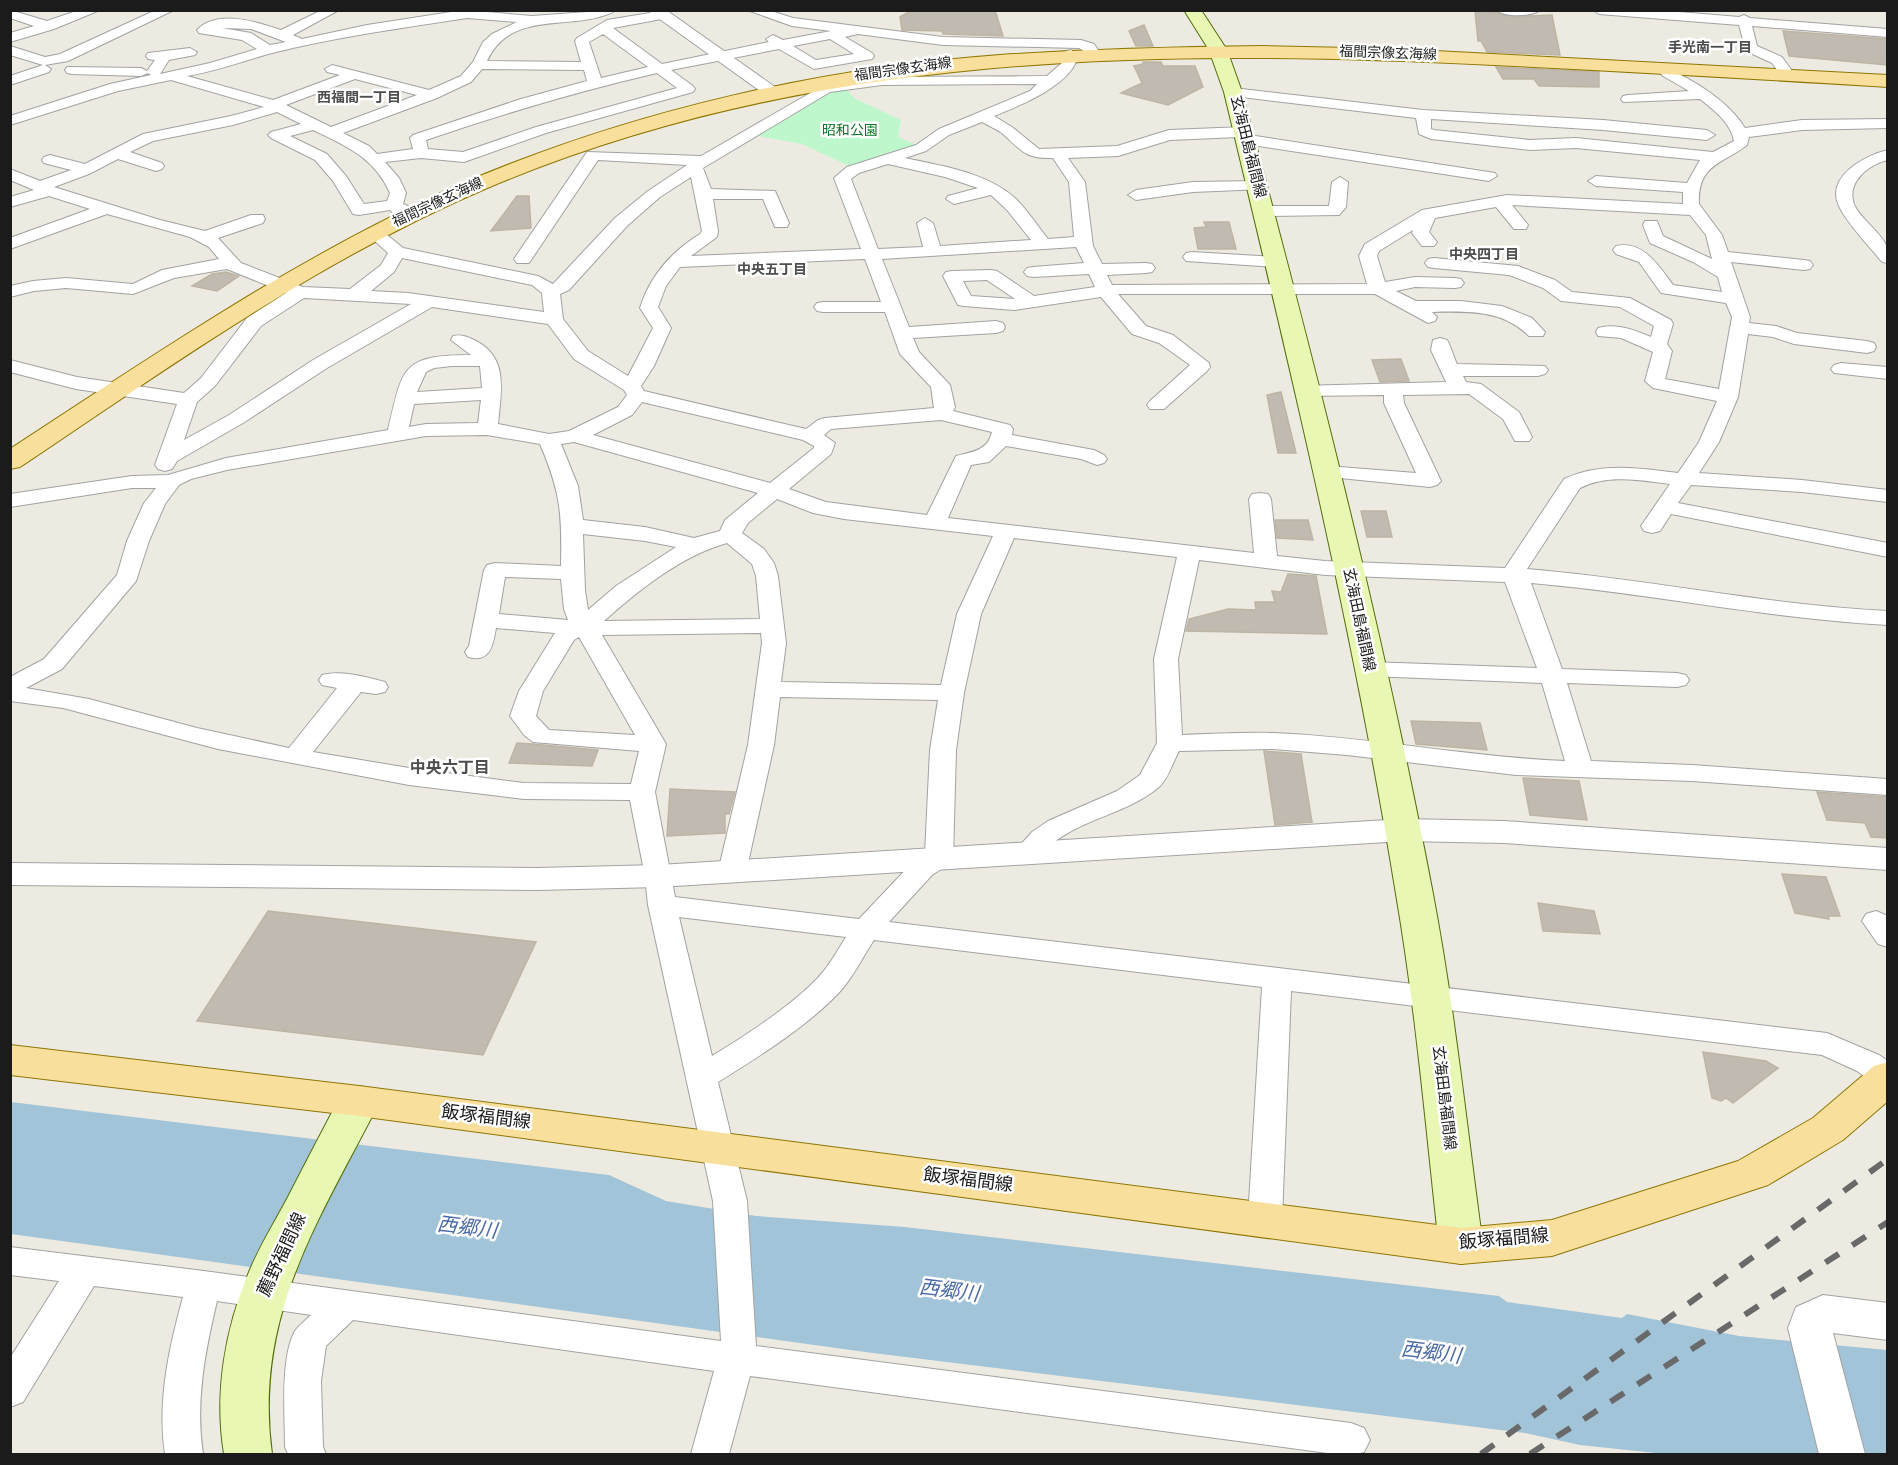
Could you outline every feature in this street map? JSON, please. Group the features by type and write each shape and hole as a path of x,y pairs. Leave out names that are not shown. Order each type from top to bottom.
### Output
{"main road":[{"name":"玄海田島福間線","path":"1192,10 1218,51 1233,92 1327,472 1403,830 1430,995 1461,1246"},
{"name":"福間宗像玄海線","path":"10,461 117,390 291,288 374,233 403,210 589,142 718,104 773,92 824,85 866,71 1071,54 1218,51 1663,68 1887,81"},
{"name":"飯塚福間線","path":"10,1060 353,1114 718,1148 1461,1246 1552,1238 1753,1173 1828,1129 1887,1077"},
{"name":"薦野福間線","path":"248,1455 243,1425 246,1357 267,1281 353,1114"}],"street":[{"path":"10,38 94,10"},
{"path":"282,35 333,10"},
{"path":"367,29 401,10"},
{"path":"10,121 160,74 213,67 268,50 367,29 468,12 532,20 581,18 610,10"},
{"path":"753,10 792,22 837,31 867,16"},
{"path":"1504,11 1534,10"},
{"path":"1599,10 1887,31"},
{"path":"1637,10 1653,13"},
{"path":"132,12 162,13"},
{"path":"10,50 44,61 63,58 162,13"},
{"path":"596,83 582,41 612,23 659,13 773,92"},
{"path":"10,14 49,26"},
{"path":"235,24 254,15"},
{"path":"770,16 744,20 814,65 866,71 1052,80"},
{"path":"428,19 509,31"},
{"path":"332,132 432,95 466,79 478,65 488,45 532,20"},
{"path":"1744,20 1751,48 1777,60 1788,75"},
{"path":"268,50 263,44 246,36 204,30 216,24 235,24 269,29 300,43"},
{"path":"375,159 421,153 464,157 541,130 688,89 604,28"},
{"path":"421,153 418,138 493,111 596,83 719,54 780,44 837,31 860,30 943,41 1082,44 1089,47 1093,53"},
{"path":"837,31 866,71"},
{"path":"160,74 159,56 190,52"},
{"path":"941,414 945,407 940,385 910,354 900,333 842,178 853,170 921,148 944,132 1035,94 1070,63 1071,54"},
{"path":"478,65 590,66"},
{"path":"1652,526 1709,442 1728,398 1741,317 1733,299 1714,235 1691,204 1692,188 1703,164 1713,156 1736,148 1742,142 1742,133 1728,115 1686,82 1668,74 1663,68"},
{"path":"10,81 44,69"},
{"path":"332,69 432,95"},
{"path":"72,70 160,74 277,106 364,149 391,178 403,210 358,210 345,198 340,179 321,157 276,135 315,125"},
{"path":"10,202 87,169 148,137 233,120 277,106 354,75"},
{"path":"551,291 563,286 621,222 654,194 824,85"},
{"path":"1233,92 1423,114 1707,135"},
{"path":"1628,99 1702,95"},
{"path":"493,111 541,130"},
{"path":"1423,114 1424,131 1431,134 1530,145 1557,142 1713,156"},
{"path":"983,116 1007,130 1022,145 1036,154 1118,151 1169,135 1245,136 1305,148 1359,154 1489,176"},
{"path":"1578,124 1603,137 1614,147 1620,159 1600,173 1583,203"},
{"path":"1742,133 1802,125 1886,124"},
{"path":"1305,148 1318,131"},
{"path":"523,259 595,152 699,164"},
{"path":"117,153 156,166"},
{"path":"1057,153 1077,182 1083,241 1106,291 1139,330 1166,339 1199,363 1200,367 1157,405"},
{"path":"1887,156 1878,157 1857,168 1844,196 1846,205 1887,258"},
{"path":"50,159 87,169"},
{"path":"886,159 971,181 992,190 1007,199 1043,244"},
{"path":"10,687 53,664 128,576 138,541 154,503 172,481 184,475 226,464 437,429 487,429 549,440 574,436 625,411 662,328 659,320 649,308 652,292 693,244 708,237 710,231 699,164"},
{"path":"10,174 44,189 106,210 204,237 229,257 231,263"},
{"path":"1596,181 1692,188"},
{"path":"1263,211 1333,211 1338,207 1340,182"},
{"path":"1136,195 1193,187 1257,186"},
{"path":"954,199 992,190"},
{"path":"703,194 769,194 781,223"},
{"path":"1428,317 1413,306 1378,290 1368,256 1371,248 1428,214 1522,199 1695,210"},
{"path":"35,218 82,201"},
{"path":"1502,202 1520,225"},
{"path":"10,244 106,210"},
{"path":"1428,214 1420,232 1428,242"},
{"path":"204,237 257,219"},
{"path":"925,223 933,251"},
{"path":"1651,225 1656,239 1699,258 1723,265 1804,265"},
{"path":"374,233 397,252 504,272 538,281 551,291 554,319 581,355 634,390 810,436 825,443 825,450 740,518 733,525 730,535"},
{"path":"677,262 933,251 1083,241"},
{"path":"1622,250 1645,258 1667,289 1733,299"},
{"path":"354,295 388,268 397,252"},
{"path":"1192,257 1275,261"},
{"path":"10,292 33,286 66,283 142,288 156,278 168,274 231,263 291,288 429,301 554,319"},
{"path":"1434,263 1513,263 1567,297 1624,302 1664,324 1658,345"},
{"path":"1033,272 1146,268"},
{"path":"1031,302 1119,289 1378,290 1415,282 1455,284"},
{"path":"1497,287 1500,311"},
{"path":"172,481 162,472 188,400 208,382 254,322 291,288"},
{"path":"167,458 236,419 320,364 429,301"},
{"path":"1413,306 1482,308 1500,311 1527,322 1536,332"},
{"path":"823,307 890,307"},
{"path":"900,333 996,327"},
{"path":"1740,327 1776,332 1794,338 1867,347"},
{"path":"1605,332 1624,333 1658,345 1663,351 1655,381 1660,384 1728,398"},
{"path":"460,340 480,349 492,368 487,429"},
{"path":"1440,345 1440,350 1454,379 1474,388 1512,416 1522,437"},
{"path":"397,434 415,372 425,365 488,360"},
{"path":"10,366 76,383 188,400"},
{"path":"1841,369 1887,373"},
{"path":"1307,390 1394,389 1454,379 1538,370"},
{"path":"1327,472 1430,481 1394,403 1394,389"},
{"path":"406,398 491,394"},
{"path":"810,436 825,424 941,414 1003,429 1001,439 982,458 963,460 935,522"},
{"path":"574,436 775,491 821,508 1348,569 1512,575 1632,587 1720,602 1826,615 1887,618"},
{"path":"1001,439 1087,454 1097,459"},
{"path":"549,440 569,492 574,526 572,598 581,628 590,635 653,744 642,792 660,890 730,1200 737,1351 710,1455"},
{"path":"1512,575 1572,484 1582,477 1601,474 1658,476 1802,486 1887,496"},
{"path":"1713,516 1716,480"},
{"path":"10,501 132,482 172,481"},
{"path":"1260,499 1266,560"},
{"path":"1666,507 1884,542"},
{"path":"574,526 645,534 695,545"},
{"path":"939,858 943,750 952,693 969,614 1006,531"},
{"path":"653,744 542,737 533,730 523,716 531,691 565,635 581,628 624,591 686,553 695,545 730,535"},
{"path":"730,535 756,554 763,563 767,576 774,643 770,689 753,786 732,872"},
{"path":"1027,853 1042,838 1058,827 1126,797 1151,780 1170,743 1166,659 1189,552"},
{"path":"477,652 495,570 574,573"},
{"path":"1512,575 1519,583 1563,706 1580,770"},
{"path":"485,620 581,628 772,626"},
{"path":"1369,669 1677,680"},
{"path":"296,756 354,684"},
{"path":"770,689 952,693"},
{"path":"10,694 98,707 153,726 218,741 403,775 525,791 642,792"},
{"path":"1170,743 1273,741 1386,751 1504,766 1692,773 1887,787"},
{"path":"660,890 732,872 1403,830 1504,832 1887,858"},
{"path":"701,1078 751,1047 821,993 835,978 866,929 922,869 939,858"},
{"path":"10,874 537,879 660,890 866,929 1827,1044 1868,1063 1887,1077"},
{"path":"1265,1219 1277,977"},
{"path":"10,1261 204,1285 267,1281 346,1305 737,1351 1351,1440"},
{"path":"10,1391 85,1270"},
{"path":"184,1455 181,1439 182,1389 192,1329 204,1285"},
{"path":"307,1455 304,1447 303,1381 309,1339 346,1305"},
{"path":"1842,1455 1817,1321 1887,1322"}],"green space":[{"name":"昭和公園","path":"845,88 854,98 901,120 898,137 917,145 849,166 802,144 753,135 829,89"}],"water":[{"name":"西郷川","path":"11,1102 609,1175 666,1201 756,1216 905,1227 1499,1296 1507,1302 1622,1318 1627,1314 1739,1336 1887,1350 1887,1454 1665,1454 1580,1445 1525,1433 865,1352 11,1234"}],"building":[{"path":"912,10 995,10 1003,36 902,30 900,17"},
{"path":"1475,11 1496,12 1511,17 1552,15 1560,55 1487,52 1481,41 1478,41"},
{"path":"1144,25 1153,46 1136,46 1129,31"},
{"path":"1783,31 1887,39 1887,65 1789,56"},
{"path":"1143,62 1161,62 1163,66 1195,66 1203,87 1168,105 1121,93 1142,83 1134,66 1143,64"},
{"path":"1496,67 1599,72 1599,87 1539,86 1534,79 1503,79"},
{"path":"517,196 529,196 531,228 491,231"},
{"path":"1204,222 1229,222 1236,249 1198,249 1194,228 1206,227"},
{"path":"226,272 239,276 217,291 192,286 212,274"},
{"path":"1401,359 1409,381 1380,382 1372,360"},
{"path":"1281,392 1296,453 1278,453 1267,395"},
{"path":"1361,511 1386,511 1392,537 1367,537"},
{"path":"1275,520 1308,520 1313,540 1277,538"},
{"path":"1288,574 1316,576 1327,634 1186,631 1189,619 1228,609 1256,610 1255,602 1275,602 1272,591 1281,592"},
{"path":"1411,721 1480,723 1487,750 1416,744"},
{"path":"517,743 598,750 592,766 509,763"},
{"path":"1264,751 1301,754 1312,822 1275,825"},
{"path":"1523,778 1579,781 1587,820 1530,815"},
{"path":"670,789 735,792 729,814 725,814 725,833 667,836"},
{"path":"1817,792 1887,797 1887,838 1871,837 1865,823 1827,820"},
{"path":"1782,874 1826,877 1840,916 1828,916 1829,919 1795,913"},
{"path":"1538,903 1594,911 1600,934 1543,931"},
{"path":"268,911 536,942 483,1055 197,1021"},
{"path":"1703,1052 1766,1061 1778,1068 1733,1103 1726,1098 1721,1101 1712,1098"}],"railway":[{"path":"1481,1454 1888,1159"},
{"path":"1530,1454 1888,1222"}],"district":[{"name":"手光南一丁目","path":"1710,48"},
{"name":"西福間一丁目","path":"359,98"},
{"name":"中央四丁目","path":"1484,255"},
{"name":"中央五丁目","path":"772,270"},
{"name":"中央六丁目","path":"450,769"}]}
